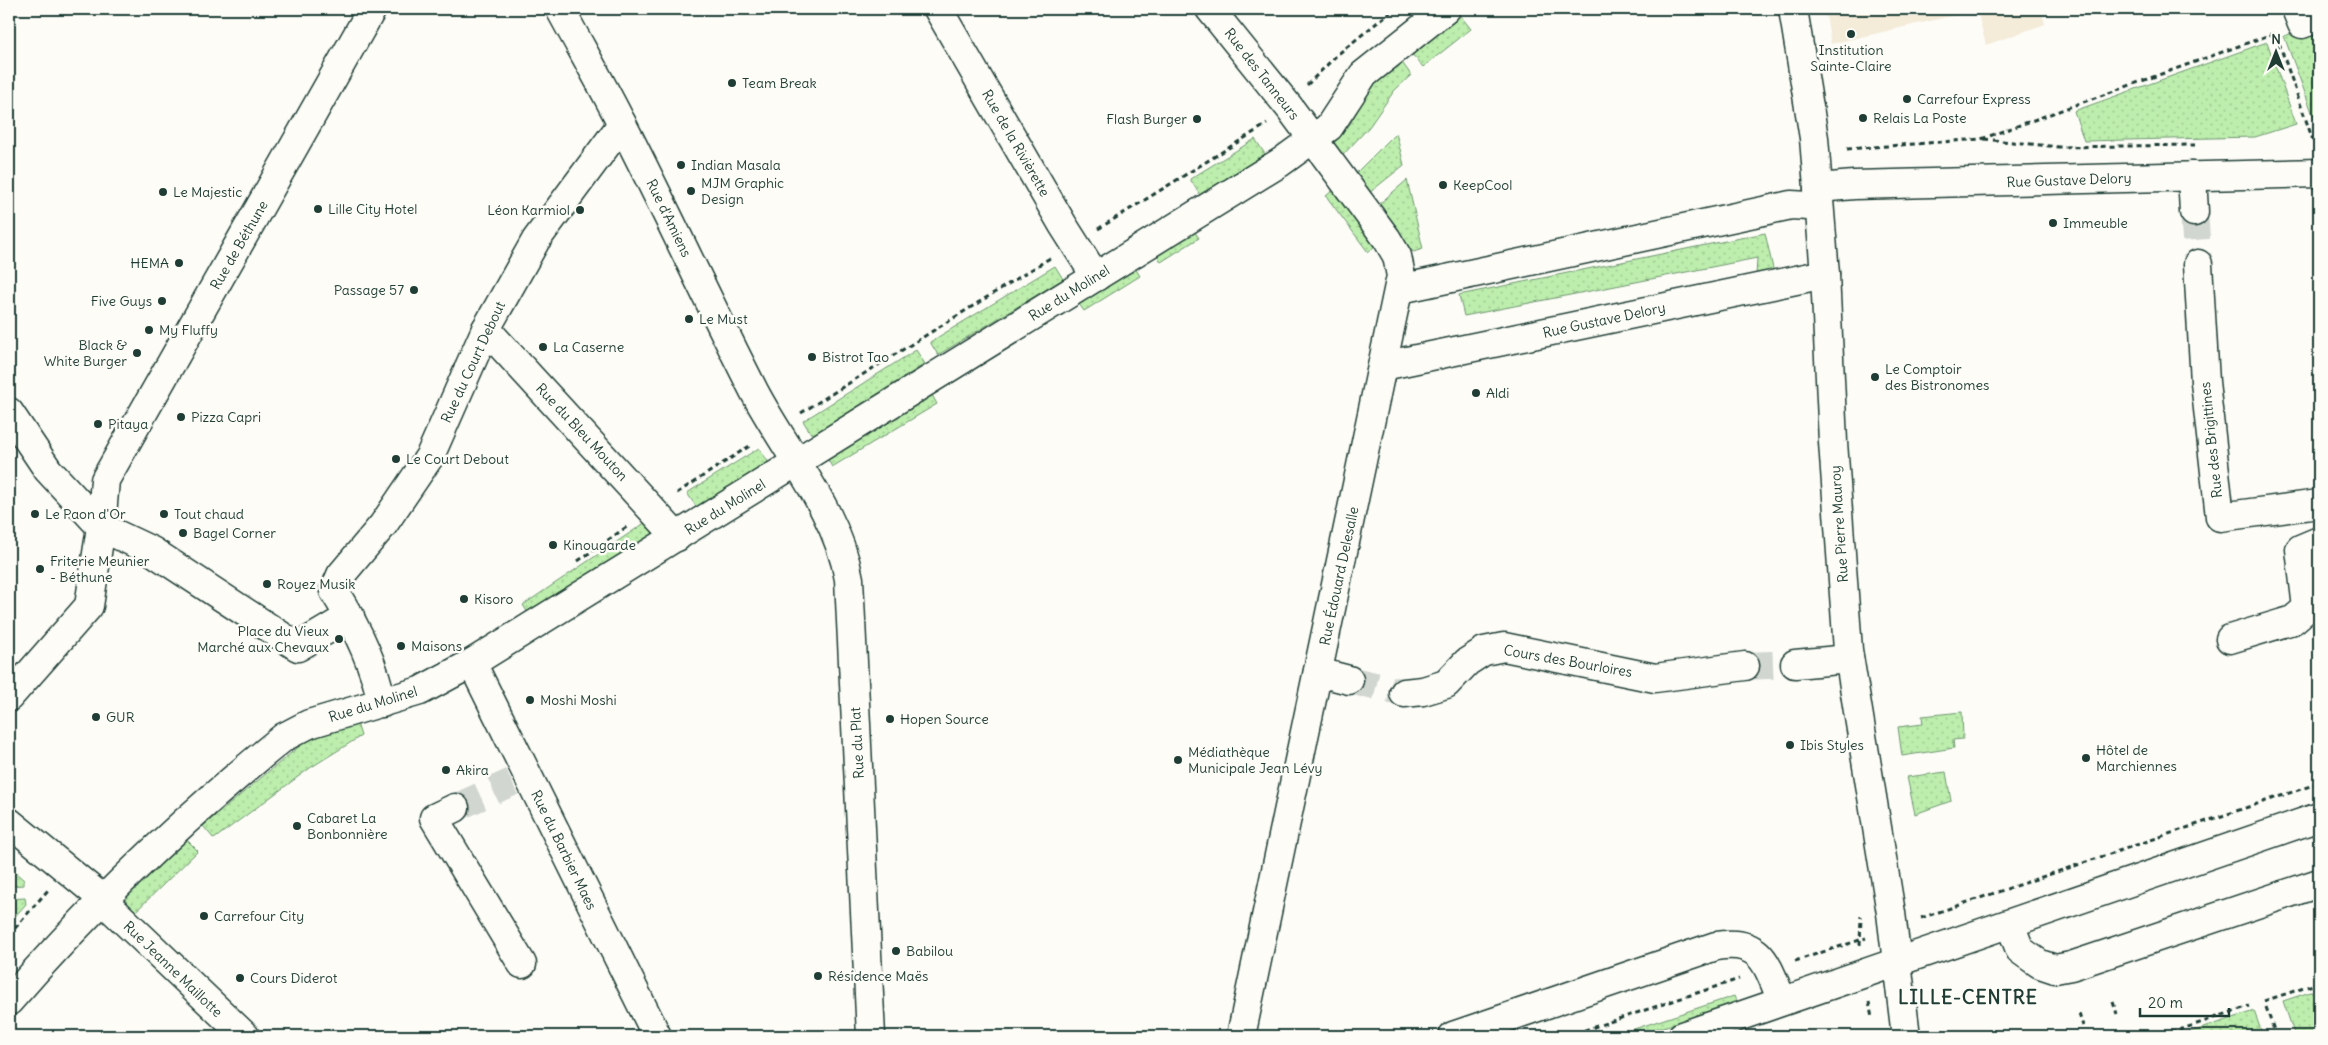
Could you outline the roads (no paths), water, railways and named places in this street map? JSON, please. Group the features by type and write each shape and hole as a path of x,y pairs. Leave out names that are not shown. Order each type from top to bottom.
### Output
{"street":[{"name":"Rue de Béthune","path":"101,527 105,480 372,9"},
{"name":"Rue d'Amiens","path":"560,9 622,124 755,392 796,463"},
{"name":"Rue de la Rivièrette","path":"938,9 1096,277"},
{"name":"Rue des Tanneurs","path":"1210,9 1314,140"},
{"name":"Rue du Molinel","path":"9,1001 102,900 167,838 284,737 309,724 436,684 677,537 1281,162 1314,140 1336,119 1363,76 1446,9"},
{"name":"Rue Pierre Mauroy","path":"1793,9 1814,138 1813,197 1826,274 1833,442 1849,659 1891,913 1906,1036"},
{"name":"Rue du Court Debout","path":"350,616 334,591 341,575 383,525 430,456 486,329 536,240 622,124"},
{"name":"Rue Édouard Delesalle","path":"1241,1036 1400,289 1400,265 1393,247 1314,140"},
{"name":"Rue Gustave Delory","path":"1400,289 1791,205 1854,185 2192,176 2318,177"},
{"path":"2192,176 2194,212"},
{"name":"Rue des Brigittines","path":"2198,264 2205,382 2220,517 2319,504"},
{"name":"Rue Gustave Delory","path":"1383,366 1826,274"},
{"name":"Rue du Bleu Mouton","path":"486,329 677,537"},
{"path":"9,412 48,470 101,527 152,551 298,647 350,616 374,668 382,702"},
{"name":"Rue du Plat","path":"796,463 836,536 846,559 849,579 871,1036"},
{"path":"9,697 89,606 101,527"},
{"path":"2230,639 2293,620 2307,608 2300,549 2319,542"},
{"name":"Cours des Bourloires","path":"1404,693 1423,691 1446,684 1467,662 1484,651 1504,647 1655,678 1745,666"},
{"path":"1796,664 1849,659"},
{"name":"Rue du Barbier Maes","path":"472,663 519,778 657,1036"},
{"path":"1318,672 1349,680"},
{"path":"455,808 434,818 522,964"},
{"path":"1682,1036 2319,817"},
{"name":"Rue Jeanne Maillotte","path":"9,822 102,900 245,1036"},
{"path":"2010,924 2020,950 2040,964 2055,969 2071,966 2319,883"},
{"path":"1453,1036 1716,946 1730,944 1753,948 1762,956 1782,1001"}],"tunnel":[{"path":"2194,212 2198,264"},
{"path":"1745,666 1795,664"},
{"path":"1349,680 1404,693"},
{"path":"455,808 512,782"}],"place":[{"name":"Institution Sainte-Claire","path":"1851,34"},
{"name":"Team Break","path":"732,83"},
{"name":"Carrefour Express","path":"1907,99"},
{"name":"Relais La Poste","path":"1863,118"},
{"name":"Flash Burger","path":"1197,119"},
{"name":"Indian Masala","path":"681,165"},
{"name":"KeepCool","path":"1443,185"},
{"name":"MJM Graphic Design","path":"691,191"},
{"name":"Le Majestic","path":"163,192"},
{"name":"Lille City Hotel","path":"318,209"},
{"name":"Léon Karmiol","path":"580,210"},
{"name":"Immeuble","path":"2053,223"},
{"name":"HEMA","path":"179,263"},
{"name":"Passage 57","path":"414,290"},
{"name":"Five Guys","path":"162,301"},
{"name":"Le Must","path":"689,319"},
{"name":"My Fluffy","path":"149,330"},
{"name":"La Caserne","path":"543,347"},
{"name":"Black & White Burger","path":"137,353"},
{"name":"Bistrot Tao","path":"812,357"},
{"name":"Le Comptoir des Bistronomes","path":"1875,377"},
{"name":"Aldi","path":"1476,393"},
{"name":"Pizza Capri","path":"181,417"},
{"name":"Pitaya","path":"98,424"},
{"name":"Le Court Debout","path":"396,459"},
{"name":"Le Paon d'Or","path":"35,514"},
{"name":"Tout chaud","path":"164,514"},
{"name":"Bagel Corner","path":"183,533"},
{"name":"Kinougarde","path":"553,545"},
{"name":"Friterie Meunier - Béthune","path":"40,569"},
{"name":"Royez Musik","path":"267,584"},
{"name":"Kisoro","path":"464,599"},
{"name":"Place du Vieux Marché aux Chevaux","path":"339,639"},
{"name":"Maisons","path":"401,646"},
{"name":"Moshi Moshi","path":"530,700"},
{"name":"GUR","path":"96,717"},
{"name":"Hopen Source","path":"890,719"},
{"name":"Ibis Styles","path":"1790,745"},
{"name":"Hôtel de Marchiennes","path":"2086,758"},
{"name":"Médiathèque Municipale Jean Lévy","path":"1178,760"},
{"name":"Akira","path":"446,770"},
{"name":"Cabaret La Bonbonnière","path":"297,826"},
{"name":"Carrefour City","path":"204,916"},
{"name":"Babilou","path":"896,951"},
{"name":"Résidence Maës","path":"818,976"},
{"name":"Cours Diderot","path":"240,978"}],"district":[{"name":"LILLE-CENTRE","path":"1968,997"}]}
